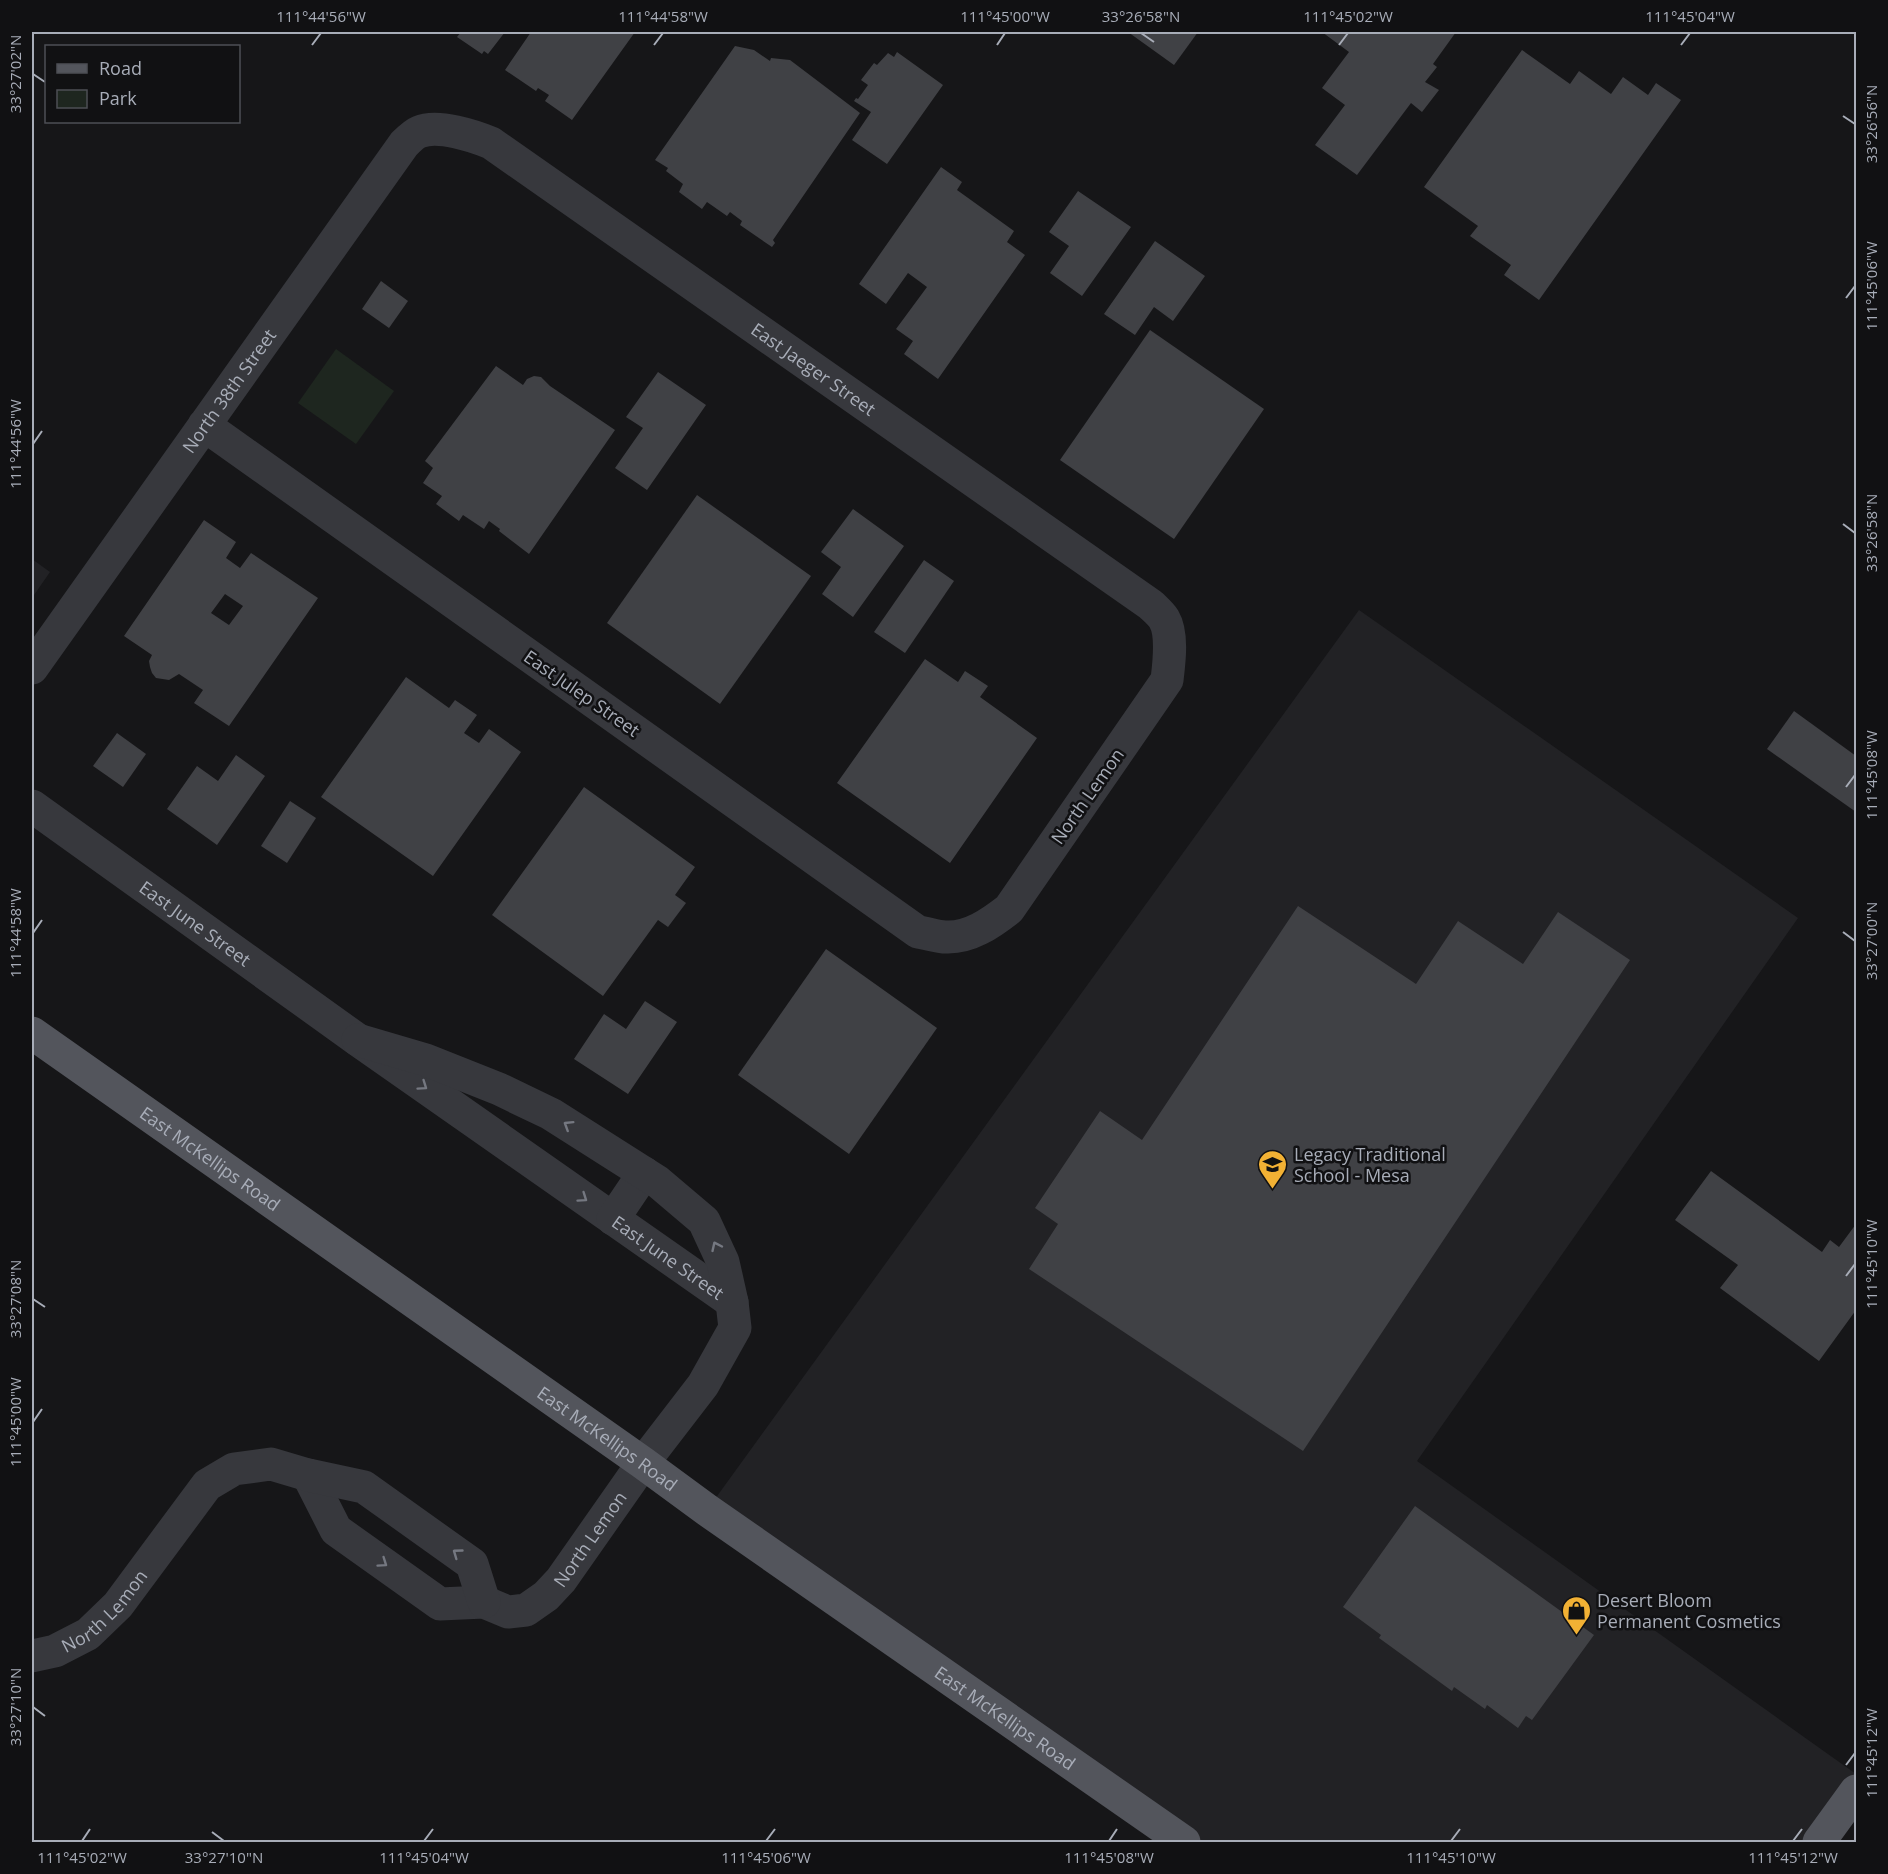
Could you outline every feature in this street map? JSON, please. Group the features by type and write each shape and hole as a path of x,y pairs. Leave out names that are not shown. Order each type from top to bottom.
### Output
{"main road":[{"name":"East McKellips Road","path":"32,1033 643,1463 743,1536 1184,1842"},
{"path":"1820,1842 1857,1791"}],"street":[{"name":"North 38th Street","path":"32,668 404,144 420,132 438,130"},
{"name":"East Jaeger Street","path":"438,130 465,133 491,143 1151,605 1165,619 1168,636"},
{"name":"East Julep Street","path":"204,425 918,932 946,938 969,933"},
{"name":"North Lemon","path":"969,933 991,923 1009,909 1167,680 1170,655 1168,636"},
{"name":"East June Street","path":"32,806 358,1040 732,1302"},
{"name":"East June Street","path":"358,1040 426,1060 498,1089 551,1114 658,1182 704,1221 723,1262 732,1302"},
{"path":"613,1219 644,1173"},
{"name":"North Lemon","path":"308,1475 336,1530 440,1604 484,1602 508,1612 526,1610 546,1596 561,1580 643,1463 703,1384 735,1328 732,1302"},
{"name":"North Lemon","path":"32,1656 55,1651 88,1634 118,1605 207,1485 234,1469 271,1464 364,1487 472,1564 484,1602"}],"shaded area":[{"path":"32,559 50,572 32,598"},
{"name":"Legacy Traditional School - Mesa","path":"1359,610 1798,918 1417,1461 1856,1774 1856,1791 1819,1842 1184,1842 707,1510"}],"green space":[{"path":"336,349 394,391 356,444 298,403"}],"building":[{"path":"461,32 505,32 488,54 484,51 482,54 457,37"},
{"path":"531,32 635,32 572,120 545,101 549,95 538,88 536,91 505,70"},
{"path":"1128,32 1198,32 1174,65"},
{"path":"1322,32 1456,32 1433,64 1437,67 1425,82 1439,90 1422,112 1411,103 1357,175 1315,145 1345,105 1322,88 1349,52"},
{"path":"735,46 754,50 770,61 771,58 790,60 860,113 773,240 775,243 772,247 740,225 742,221 730,212 727,216 707,202 702,209 679,192 683,184 666,171 668,168 655,160"},
{"path":"1522,50 1570,84 1579,71 1611,94 1623,77 1648,95 1656,83 1681,100 1539,300 1504,275 1511,265 1470,236 1478,226 1424,187"},
{"path":"897,52 943,85 887,164 852,140 871,112 854,101 868,85 861,80 874,63 877,65 888,53 894,57"},
{"path":"941,167 962,182 957,190 1014,231 1007,242 1025,255 938,379 904,354 913,341 896,329 927,287 908,273 886,304 859,284"},
{"path":"1078,191 1131,227 1082,296 1050,273 1069,246 1049,232"},
{"path":"1155,241 1205,276 1173,321 1154,307 1135,335 1104,314"},
{"path":"381,281 408,301 389,328 362,309"},
{"path":"1150,330 1264,409 1174,539 1060,460"},
{"path":"496,366 523,385 527,379 534,376 541,377 550,386 615,430 529,554 489,521 484,529 463,515 459,521 436,504 442,496 423,483 433,468 425,461"},
{"path":"658,372 706,405 647,490 615,468 643,428 626,417"},
{"path":"697,495 811,576 720,704 607,623"},
{"path":"853,509 904,546 853,617 822,594 841,567 821,552"},
{"path":"204,520 236,542 226,558 240,568 251,553 318,598 229,726 194,703 203,690 179,674 169,680 156,678 150,667 149,661 152,655 124,636","holes":["225,594 243,606 229,625 211,613"]},
{"path":"924,560 954,581 905,653 874,632"},
{"path":"925,659 958,682 965,671 988,686 980,697 1037,738 950,863 837,783"},
{"path":"406,677 449,708 455,700 477,715 464,733 479,743 489,729 521,752 433,876 321,797"},
{"path":"1794,711 1856,756 1856,812 1767,749"},
{"path":"117,733 146,754 123,787 93,766"},
{"path":"236,755 265,776 217,845 167,809 197,766 218,781"},
{"path":"584,787 695,867 675,895 686,903 668,927 658,920 603,996 492,915"},
{"path":"290,801 316,818 287,863 261,846"},
{"path":"1298,906 1416,984 1458,921 1523,964 1558,912 1630,960 1303,1451 1029,1269 1058,1224 1035,1208 1100,1111 1142,1140"},
{"path":"826,949 937,1028 849,1154 738,1075"},
{"path":"645,1001 677,1022 628,1094 574,1059 604,1014 626,1029"},
{"path":"1711,1171 1822,1252 1830,1240 1839,1247 1856,1224 1856,1310 1819,1361 1720,1288 1738,1265 1675,1220"},
{"path":"1415,1506 1594,1635 1532,1720 1526,1716 1518,1728 1487,1705 1485,1709 1454,1687 1452,1691 1379,1638 1381,1635 1343,1607"}],"place":[{"name":"Legacy Traditional School - Mesa","path":"1273,1190"},
{"name":"Desert Bloom Permanent Cosmetics","path":"1576,1636"}]}
